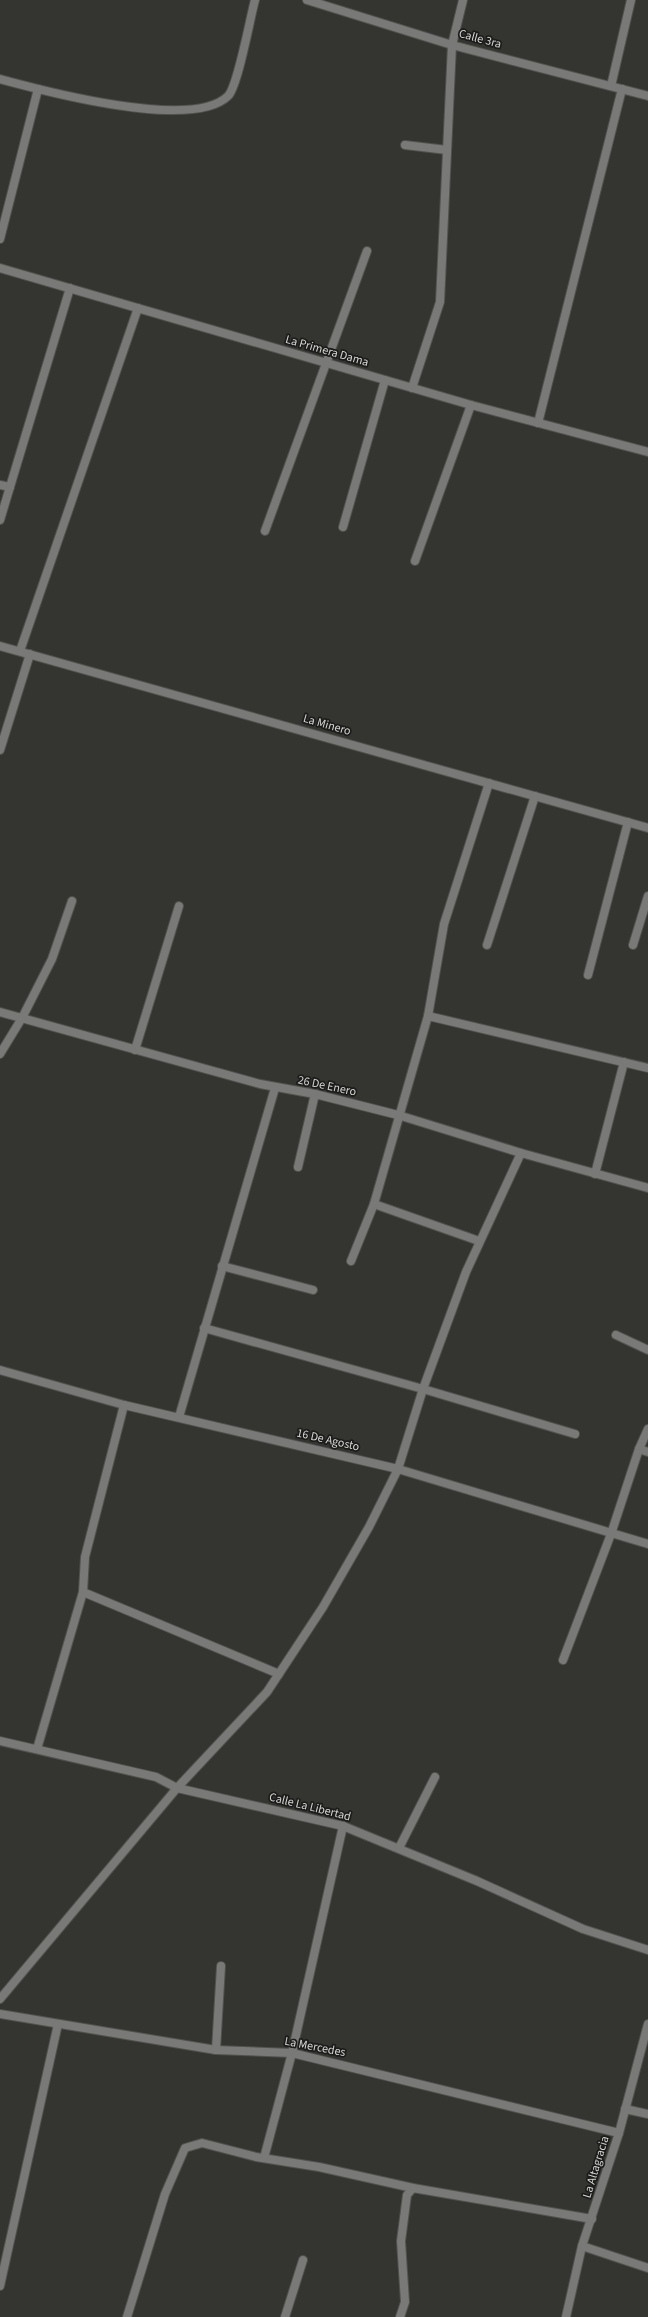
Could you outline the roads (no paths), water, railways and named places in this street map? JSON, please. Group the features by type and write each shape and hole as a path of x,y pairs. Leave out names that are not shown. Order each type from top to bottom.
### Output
{"street":[{"path":"0,79 81,100 140,108 186,109 217,104 229,95 235,78 255,0"},
{"name":"Calle 3ra","path":"307,0 452,45 648,96"},
{"path":"412,388 440,302 452,45 463,0"},
{"path":"611,86 631,0"},
{"path":"0,239 38,89"},
{"path":"538,423 622,89"},
{"path":"405,145 447,150"},
{"path":"265,531 367,251"},
{"name":"La Primera Dama","path":"0,268 471,405 648,452"},
{"path":"0,520 70,288"},
{"path":"20,651 138,308"},
{"path":"343,527 385,380"},
{"path":"415,561 471,405"},
{"path":"0,485 10,487"},
{"name":"La Minero","path":"0,646 648,828"},
{"path":"0,750 30,654"},
{"path":"351,1261 374,1204 398,1115 428,1016 444,924 489,783"},
{"path":"487,945 535,796"},
{"path":"588,975 628,822"},
{"path":"633,945 648,896"},
{"path":"0,1054 22,1018 52,959 72,901"},
{"path":"136,1050 178,906"},
{"name":"26 De Enero","path":"0,1012 276,1088 315,1094 398,1115 521,1153 648,1188"},
{"path":"428,1016 648,1068"},
{"path":"595,1174 624,1062"},
{"path":"179,1418 222,1266 276,1088"},
{"path":"298,1167 315,1094"},
{"path":"0,1999 177,1788 267,1692 323,1607 369,1528 398,1469 423,1389 479,1241 521,1153"},
{"path":"374,1204 479,1241"},
{"path":"222,1266 314,1290"},
{"path":"204,1328 423,1389 575,1434"},
{"path":"616,1335 648,1350"},
{"name":"16 De Agosto","path":"0,1370 124,1405 398,1469 648,1544"},
{"path":"37,1749 83,1592 85,1557 124,1405"},
{"path":"563,1660 611,1534 623,1493 639,1449 648,1429"},
{"path":"639,1449 648,1452"},
{"path":"83,1592 279,1674"},
{"name":"Calle La Libertad","path":"0,1741 156,1777 177,1788 343,1826 400,1848 477,1881 583,1929 648,1950"},
{"path":"400,1848 435,1777"},
{"path":"264,2158 292,2053 343,1826"},
{"path":"216,2050 221,1966"},
{"name":"La Mercedes","path":"0,2014 216,2050 292,2053 619,2133"},
{"path":"0,2286 58,2024"},
{"name":"La Altagracia","path":"566,2317 582,2246 592,2220 619,2133 648,2024"},
{"path":"625,2109 648,2114"},
{"path":"127,2317 165,2194 185,2148 193,2144 202,2144 264,2158 319,2167 413,2188 592,2220"},
{"path":"400,2317 405,2302 401,2241 407,2195 413,2188"},
{"path":"582,2246 648,2268"},
{"path":"285,2317 303,2260"}]}
